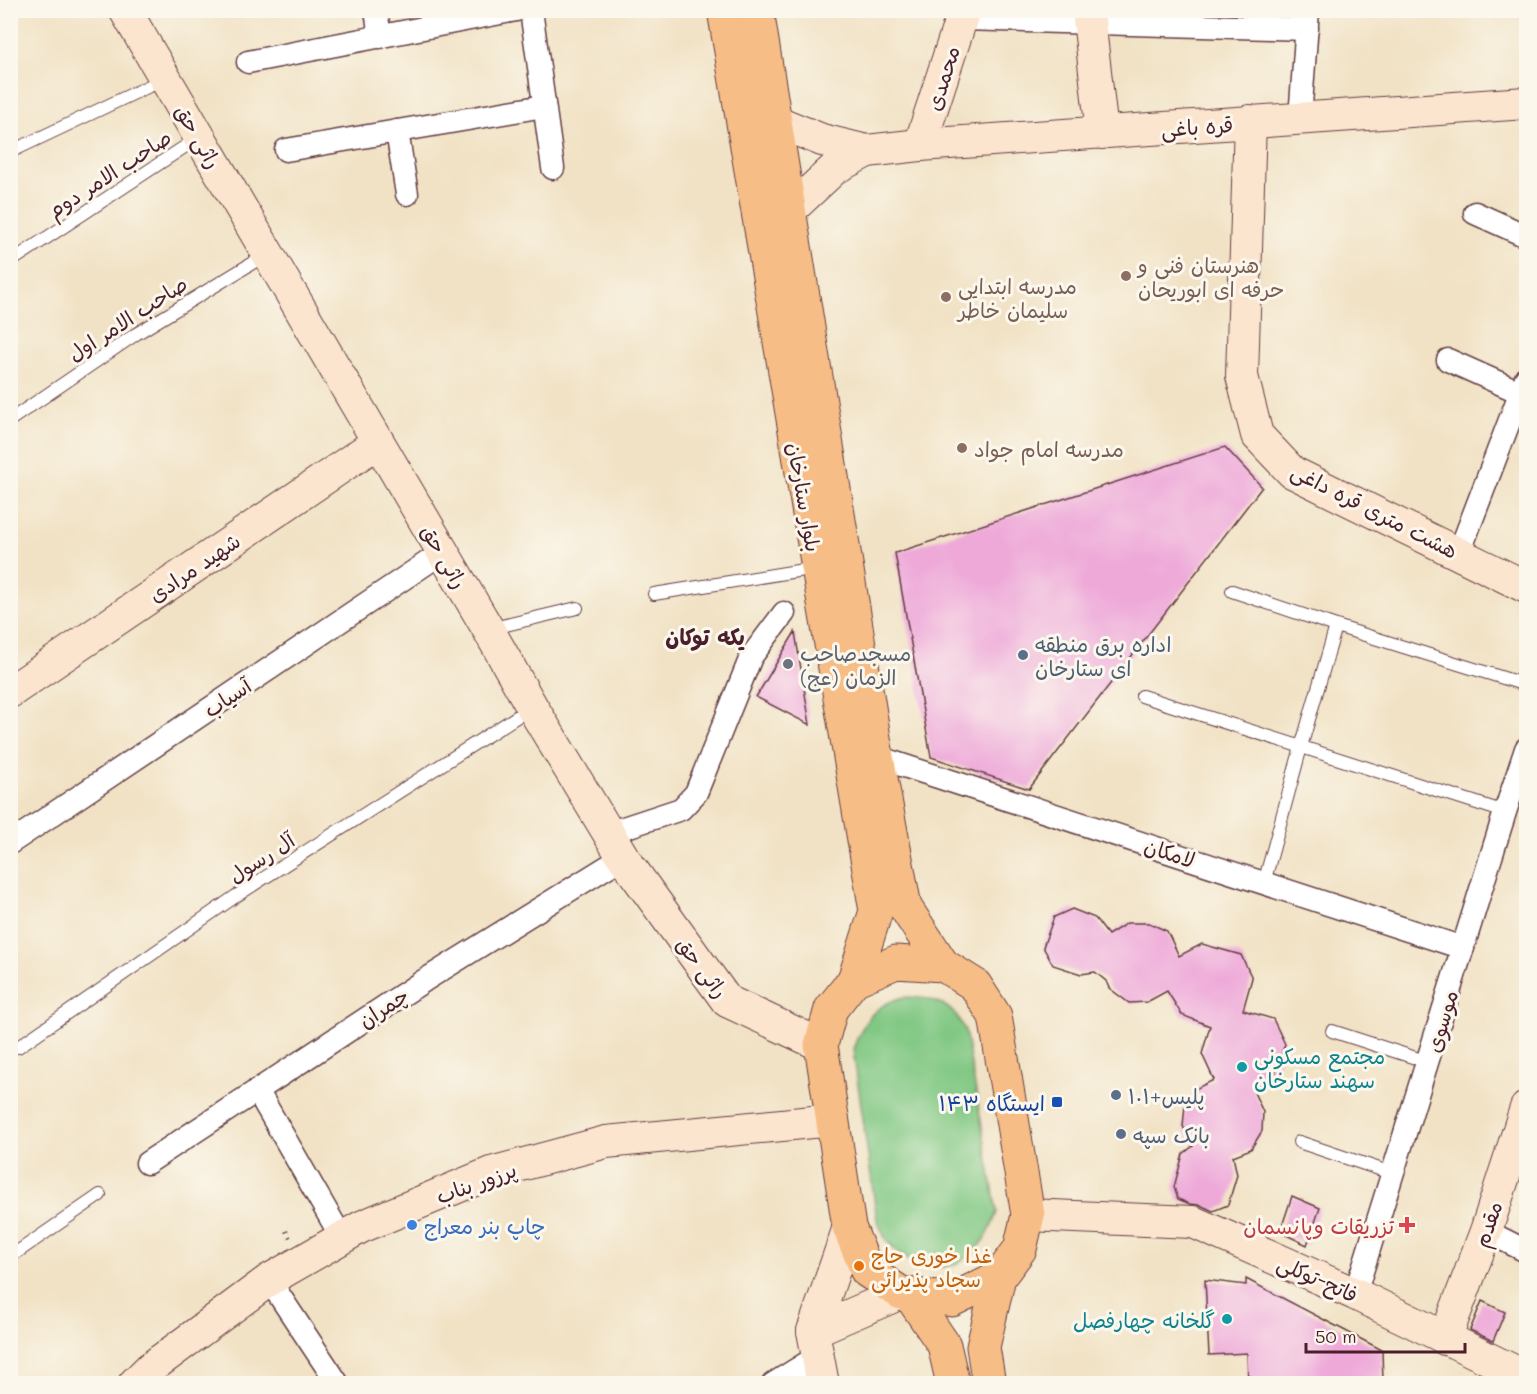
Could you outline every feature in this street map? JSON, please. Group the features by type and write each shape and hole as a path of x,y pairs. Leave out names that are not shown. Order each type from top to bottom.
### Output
{"main road":[{"name":"راثی حق","path":"125,10 615,845 727,1001 821,1045"},
{"name":"بلوار ستارخان","path":"724,10 790,210 877,758 905,907 943,965"},
{"name":"بلوار ستارخان","path":"756,10 760,123 757,215 876,911 854,980"},
{"name":"محمدی","path":"920,145 962,15"},
{"path":"1089,16 1102,133"},
{"name":"قره باغی","path":"760,123 867,151 920,145 1527,103"},
{"name":"هشت متری قره داغی","path":"1250,122 1242,376 1257,435 1292,472 1527,587"},
{"name":"قره باغی","path":"790,210 835,168 867,151"},
{"path":"757,215 790,210"},
{"name":"شهید مرادی","path":"10,692 378,442"},
{"path":"953,1383 944,1345 905,1294 867,1271 849,1227 821,1045 831,1009 854,980 896,962 943,965 975,985 995,1016 1028,1215 1020,1249 999,1277 983,1347 989,1383"},
{"name":"مقدم","path":"1445,1339 1486,1231 1527,1108"},
{"name":"پرزور بناب","path":"134,1383 149,1369 269,1280 361,1227 491,1173 606,1142 832,1120"},
{"name":"فاتح-توکلی","path":"1028,1215 1193,1222 1355,1294 1524,1379"},
{"path":"818,1357 849,1227"},
{"path":"818,1357 905,1294 952,1300 999,1277"}],"street":[{"path":"376,10 380,37"},
{"path":"249,63 516,10"},
{"path":"531,10 553,168"},
{"path":"962,15 1308,20 1300,118"},
{"path":"286,150 544,106"},
{"path":"397,131 407,194"},
{"path":"1475,213 1527,236"},
{"path":"1448,360 1525,389 1459,553"},
{"name":"آسیاب","path":"10,843 443,552"},
{"name":"چمران","path":"147,1163 425,980 615,845 681,809 696,793 751,657 784,613"},
{"name":"موسوی","path":"1355,1294 1505,812 1527,749"},
{"name":"لامکان","path":"877,758 1463,948"},
{"path":"257,1090 342,1238"},
{"path":"1486,1231 1527,1251"},
{"path":"269,1280 338,1383"},
{"path":"773,1383 818,1357"}],"lane":[{"path":"10,152 165,78"},
{"name":"صاحب الامر دوم","path":"10,262 199,137"},
{"name":"صاحب الامر اول","path":"10,420 136,334 268,253"},
{"path":"654,594 818,568"},
{"path":"1232,591 1527,685"},
{"path":"488,629 577,608"},
{"path":"1264,883 1336,626"},
{"path":"1142,696 1505,812"},
{"name":"آل رسول","path":"18,1047 236,896 532,707"},
{"path":"1332,1031 1428,1062"},
{"path":"1299,1142 1394,1174"},
{"path":"10,1257 100,1195"}],"green space":[{"path":"904,997 924,998 940,1003 954,1013 965,1030 997,1212 988,1234 974,1252 963,1260 940,1267 928,1266 906,1258 887,1241 877,1219 853,1049 861,1030 877,1009"}],"building":[{"name":"اداره برق منطقه ای ستارخان","path":"1225,447 1262,487 1029,789 931,757 895,553"},
{"name":"مسجدصاحب الزمان (عج)","path":"795,632 810,725 756,697"},
{"name":"مجتمع مسکونی سهند ستارخان","path":"1072,909 1095,918 1108,935 1127,923 1149,923 1167,931 1179,956 1202,944 1241,955 1252,978 1243,1010 1273,1019 1285,1044 1272,1081 1253,1090 1263,1112 1262,1131 1251,1149 1233,1156 1237,1175 1228,1205 1213,1211 1200,1205 1190,1204 1178,1199 1174,1187 1183,1154 1193,1146 1183,1126 1185,1105 1197,1088 1214,1080 1202,1054 1210,1026 1182,1015 1167,991 1147,1002 1129,1003 1109,988 1106,981 1095,972 1081,974 1053,965 1043,947 1054,917"},
{"path":"1292,1196 1320,1208 1307,1245 1280,1232"},
{"path":"1246,1279 1382,1350 1383,1383 1248,1383 1247,1353 1209,1355 1205,1280 1246,1285"},
{"path":"1482,1301 1505,1312 1493,1341 1470,1330"}],"place":[{"name":"هنرستان فنی و حرفه ای ابوریحان","path":"1126,276"},
{"name":"مدرسه ابتدایی سلیمان خاطر","path":"946,297"},
{"name":"مدرسه امام جواد","path":"962,448"},
{"name":"اداره برق منطقه ای ستارخان","path":"1023,655"},
{"name":"مسجدصاحب الزمان (عج)","path":"788,664"},
{"name":"مجتمع مسکونی سهند ستارخان","path":"1242,1067"},
{"name":"پلیس+۱۰۱","path":"1116,1095"},
{"name":"ایستگاه ۱۴۳","path":"1057,1102"},
{"name":"بانک سپه","path":"1121,1134"},
{"name":"چاپ بنر معراج","path":"412,1225"},
{"name":"تزریقات وپانسمان","path":"1407,1225"},
{"name":"غذا خوری حاج سجاد پذیرائی","path":"859,1266"},
{"name":"گلخانه چهارفصل","path":"1227,1319"}],"district":[{"name":"یکه توکان","path":"705,636"}]}
